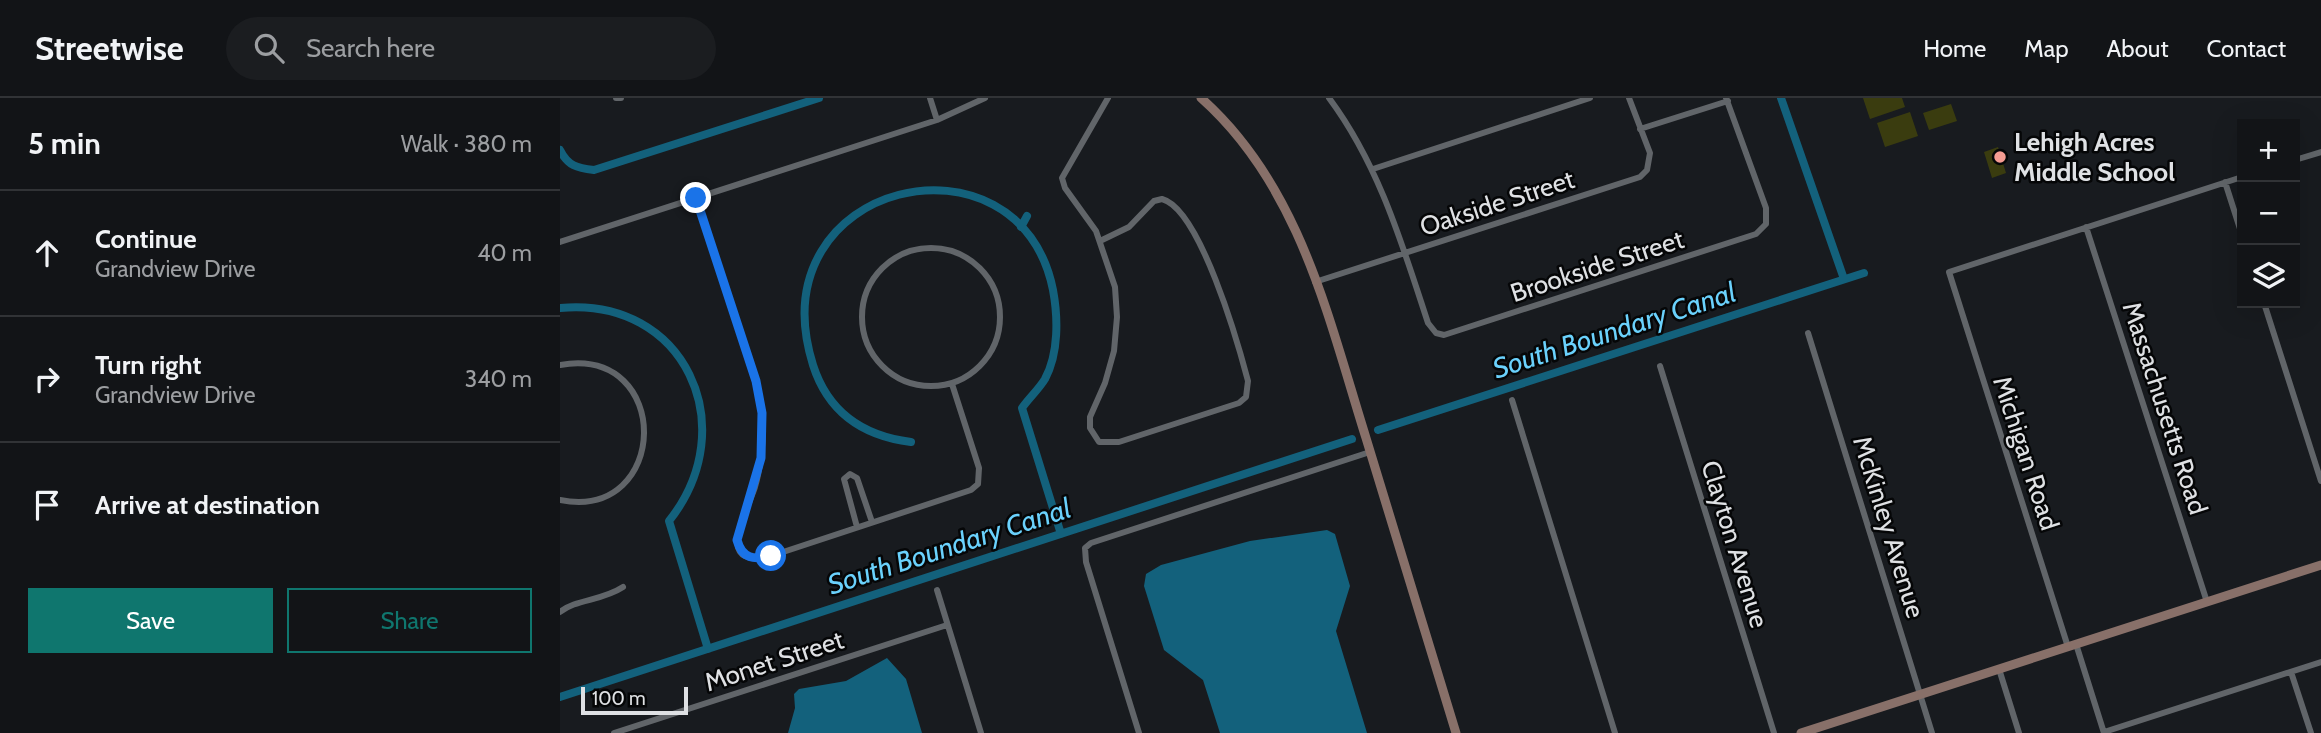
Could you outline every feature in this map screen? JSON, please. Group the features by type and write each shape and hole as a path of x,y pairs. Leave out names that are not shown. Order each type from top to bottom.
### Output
{"street":[{"path":"615,98 621,98"},
{"path":"930,98 937,120"},
{"path":"560,242 937,120 985,98"},
{"path":"1100,241 1129,227 1154,201 1162,199 1176,206 1199,242 1217,284 1245,369 1248,390 1239,403 1119,442 1099,442 1090,428 1090,416 1108,373 1117,317 1112,275 1100,241 1084,211 1065,188 1062,178 1108,98"},
{"path":"1201,98 1231,127 1271,180 1297,229 1370,452 1456,733"},
{"path":"1329,98 1373,169 1405,253"},
{"path":"1373,169 1590,98"},
{"path":"1629,98 1640,129 1727,100"},
{"name":"Brookside Street","path":"1405,253 1428,323 1436,333 1452,333 1756,234 1766,224 1766,208 1727,100"},
{"name":"Oakside Street","path":"1315,282 1640,177 1650,162 1640,129"},
{"path":"2300,158 2321,152"},
{"path":"2086,227 2237,178"},
{"path":"2225,182 2237,219"},
{"path":"696,198 756,381 762,413 761,458 752,495 737,531 739,548 744,555 760,558 971,490 980,476 952,384"},
{"name":"Michigan Road","path":"2086,227 1949,272 2072,645 2104,733"},
{"name":"Massachusetts Road","path":"2086,227 2207,602"},
{"path":"928,247 964,256 984,272 996,293 1000,317 994,347 980,366 952,384 923,386 894,376 873,356 864,337 861,315 867,288 882,268 907,252 928,247"},
{"path":"2266,308 2321,481"},
{"name":"McKinley Avenue","path":"1808,332 1932,733"},
{"path":"560,365 587,363 617,376 638,401 646,427 641,458 622,485 592,500 560,500"},
{"name":"Clayton Avenue","path":"1660,366 1774,733"},
{"path":"1512,400 1615,733"},
{"path":"1139,733 1086,562 1085,548 1091,543 1370,452"},
{"path":"857,527 844,480 850,474 857,478 872,522"},
{"path":"1801,733 2321,565"},
{"path":"560,612 573,604 605,597 623,587"},
{"path":"937,590 981,733"},
{"name":"Monet Street","path":"614,733 947,625"},
{"path":"2104,733 2321,663"},
{"path":"1999,669 2019,733"},
{"path":"2291,672 2311,733"}],"shaded area":[{"path":"1863,98 1902,98 1905,107 1870,119"},
{"path":"1951,104 1957,121 1929,130 1923,113"},
{"path":"1910,112 1918,136 1885,147 1877,123"},
{"path":"1998,147 2006,173 1992,178 1984,152"}],"water":[{"path":"1327,530 1335,534 1350,586 1336,631 1367,733 1220,733 1203,680 1164,650 1144,586 1146,574 1161,565 1250,541"},
{"path":"887,658 906,679 922,733 788,733 795,708 794,694 799,689 846,681"}],"waterway":[{"path":"560,150 566,160 574,165 594,170 819,98"},
{"path":"1781,98 1844,279"},
{"path":"911,442 894,439 863,427 850,419 828,396 813,365 805,301 821,251 855,215 899,195 947,191 993,205 1031,237 1053,290 1056,312 1053,358 1045,379 1022,408 1061,534"},
{"path":"1021,227 1027,216"},
{"name":"South Boundary Canal","path":"1378,430 1864,273"},
{"path":"560,308 604,310 640,323 669,345 690,375 700,409 701,446 691,484 669,521 708,649"},
{"name":"South Boundary Canal","path":"560,697 1352,439"}],"place":[{"name":"Lehigh Acres Middle School","path":"2000,157"}],"route":[{"path":"696,198 756,381 762,413 761,458 752,495 737,531 737,540 744,555 752,559 771,556"}]}
